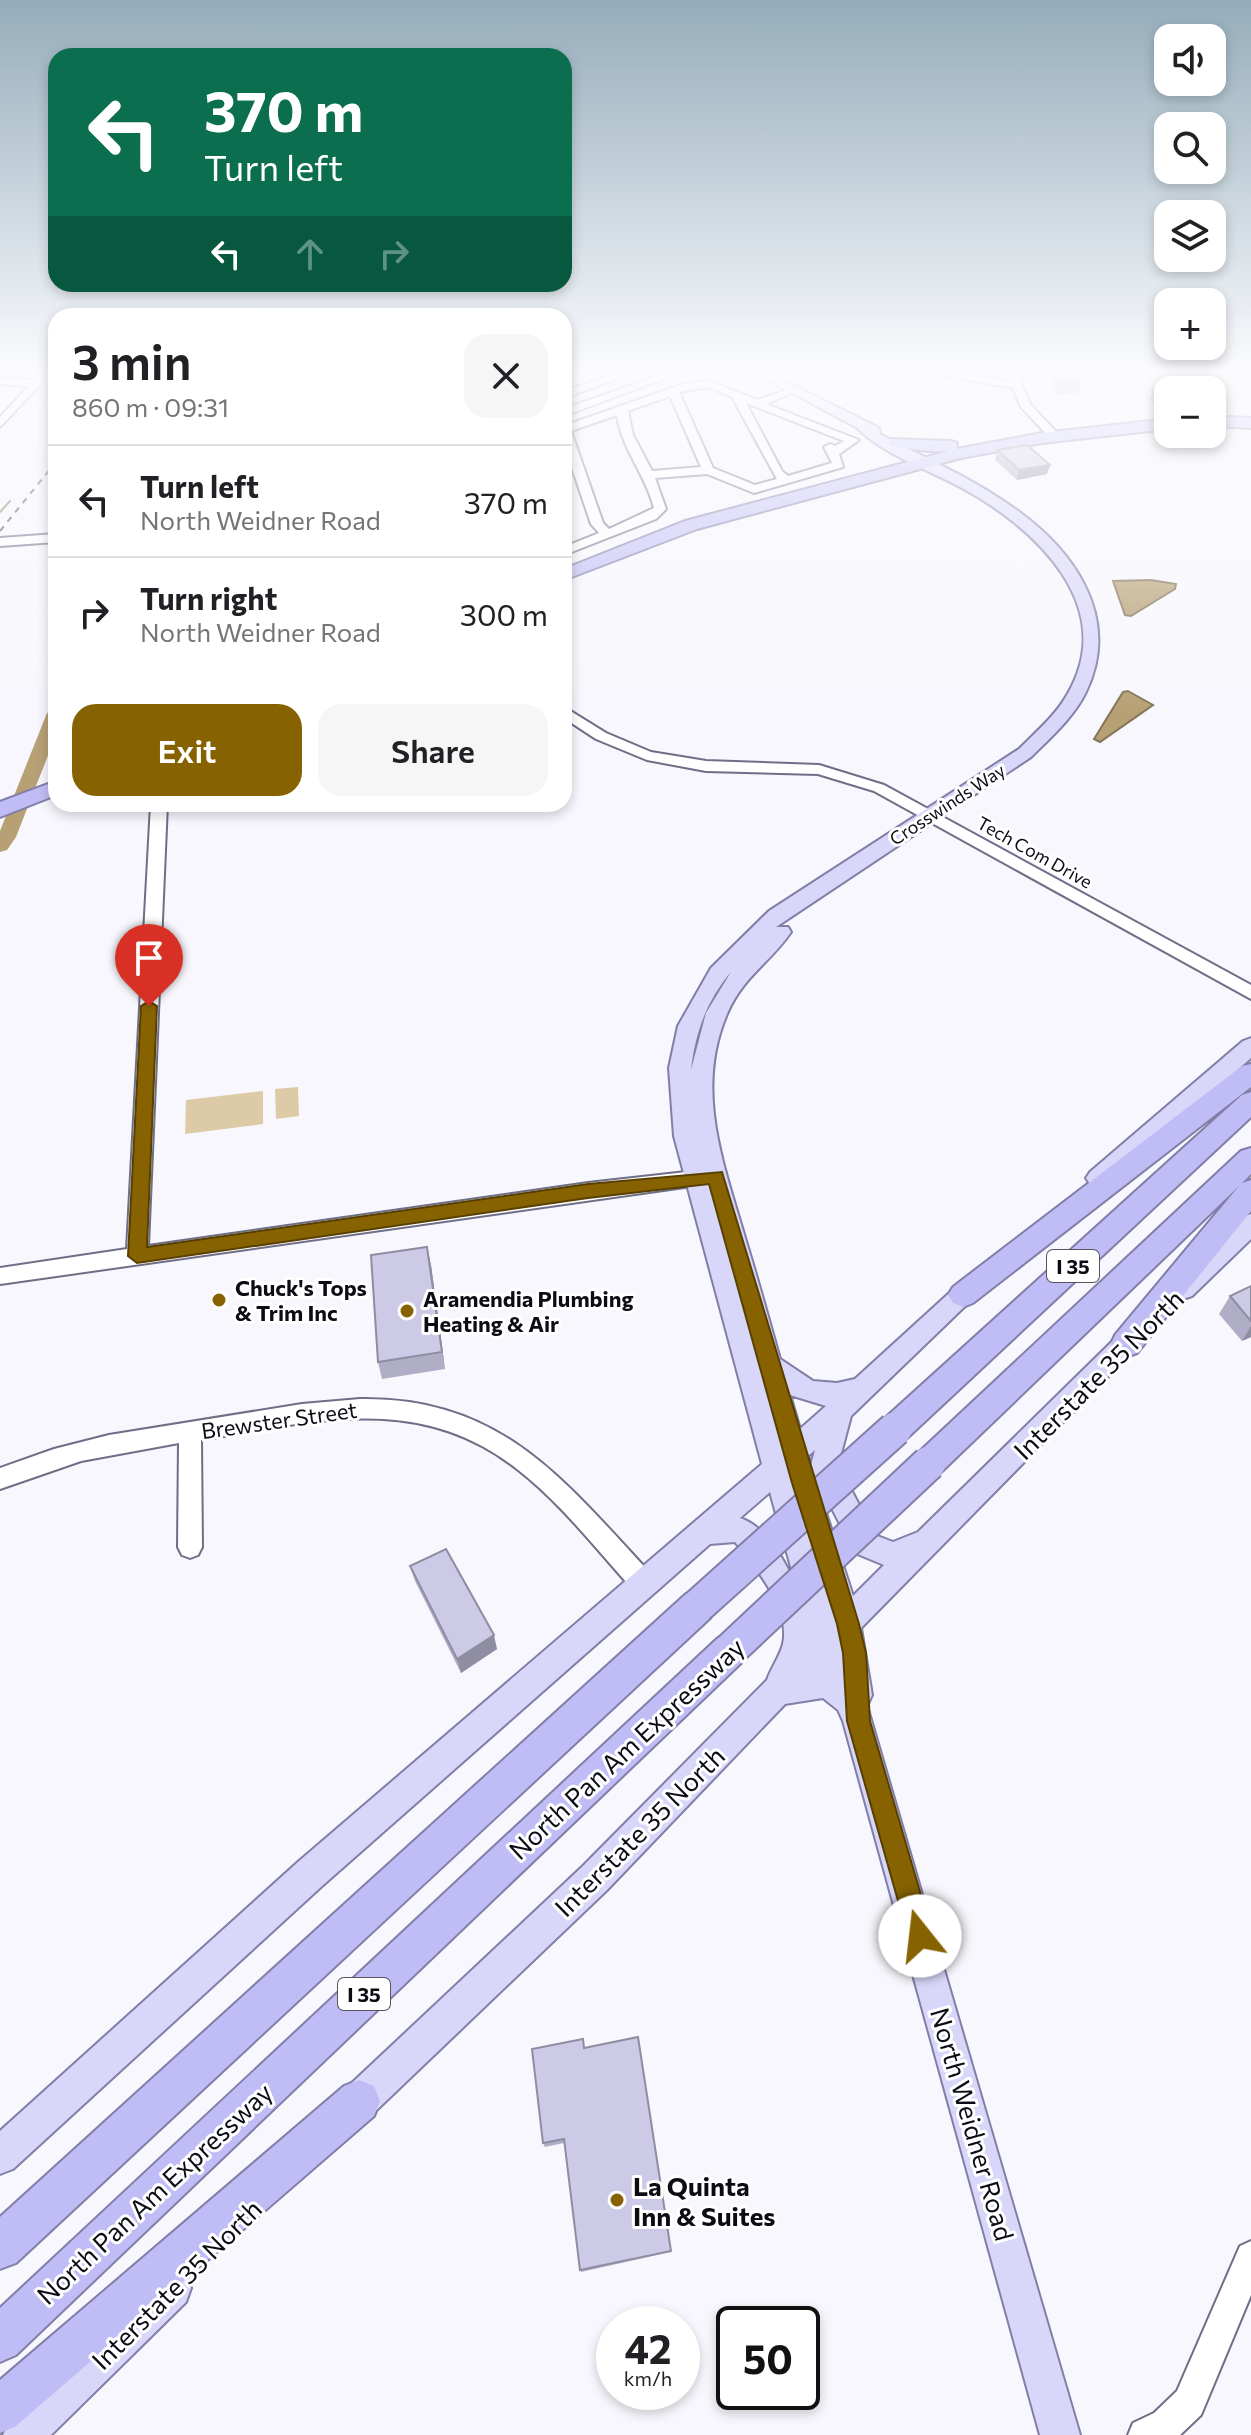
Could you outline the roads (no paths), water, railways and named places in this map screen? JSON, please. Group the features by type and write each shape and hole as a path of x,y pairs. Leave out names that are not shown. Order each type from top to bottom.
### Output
{"highway":[{"path":"572,560 673,521 811,487"},
{"path":"572,572 691,525 822,487"},
{"path":"0,795 48,775"},
{"path":"0,810 48,790"},
{"path":"963,1295 1251,1073"},
{"name":"I 35","path":"0,2247 1251,1102"},
{"name":"North Pan Am Expressway","path":"0,2339 1251,1158"},
{"path":"1126,1344 1251,1191"},
{"path":"0,2410 359,2101"}],"main road":[{"name":"Crosswinds Way","path":"706,1178 701,1076 720,985 743,943 776,916 1055,747 1078,722 1100,686 1108,652 1107,623 1092,582 1062,552 1012,513 968,487"},
{"name":"Crosswinds Way","path":"937,819 1025,753 1054,727 1075,701 1093,650 1091,621 1083,594 1062,552"},
{"path":"0,2156 310,1874 786,1460 963,1295 1251,1046"},
{"name":"North Weidner Road","path":"706,1178 771,1367 786,1460"},
{"name":"North Weidner Road","path":"706,1178 839,1633 855,1653 854,1710 1060,2435"},
{"name":"Interstate 35 North","path":"23,2435 359,2101 451,2018 595,1878 776,1692 1251,1224"},
{"path":"771,1367 789,1384 817,1394 837,1395 872,1383"},
{"path":"840,1411 824,1466 865,1544 893,1555 933,1539"},
{"path":"704,1532 735,1529 744,1532 780,1582 797,1630 798,1645 776,1692"},
{"path":"776,1692 812,1681 832,1683 854,1710"}],"street":[{"path":"584,487 597,524 607,534"},
{"path":"572,548 660,509 652,487"},
{"path":"0,540 48,537"},
{"name":"Tech Com Drive","path":"572,716 601,736 647,756 706,766 765,766 829,772 879,788 1251,993"},
{"path":"137,1256 159,812"},
{"path":"0,1276 706,1178"},
{"name":"Brewster Street","path":"0,1479 46,1460 96,1447 358,1408 383,1408 448,1420 477,1430 526,1463 644,1584"},
{"path":"190,1432 190,1547"},
{"path":"1145,2435 1166,2425 1189,2403 1251,2257"}],"waterway":[{"path":"0,512 10,501"},
{"path":"0,846 7,837 48,733"}],"railway":[{"path":"0,531 36,487"}],"place":[{"name":"Chuck's Tops & Trim Inc","path":"219,1300"},
{"name":"Aramendia Plumbing Heating & Air","path":"407,1311"},
{"name":"La Quinta Inn & Suites","path":"617,2200"}]}
